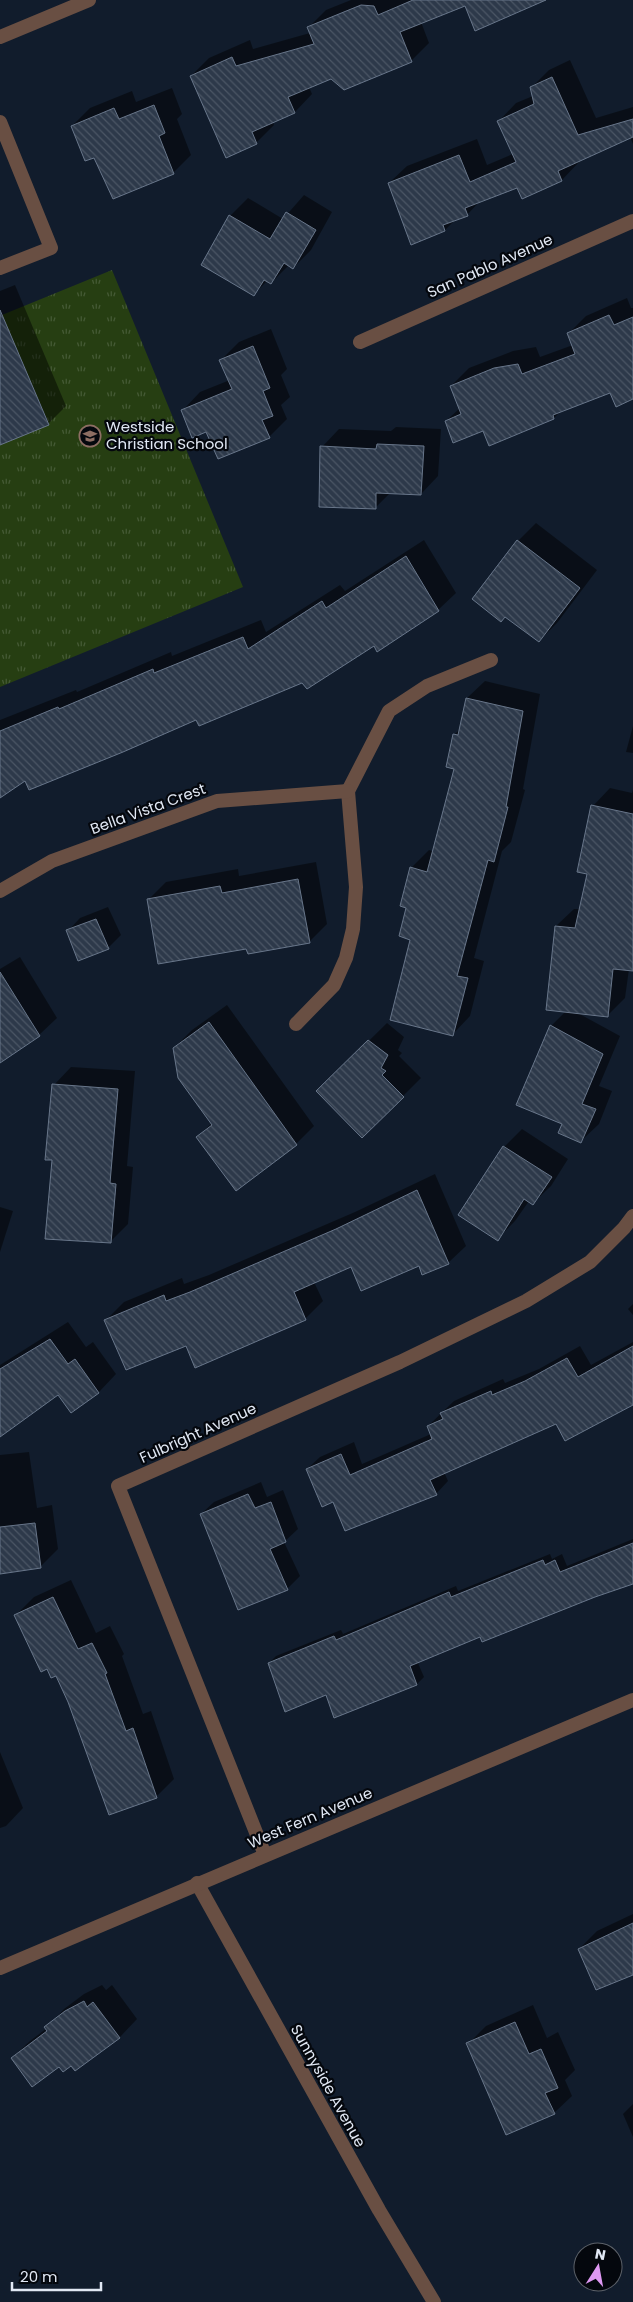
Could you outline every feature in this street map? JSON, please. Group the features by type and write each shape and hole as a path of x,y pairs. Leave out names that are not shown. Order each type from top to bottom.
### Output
{"street":[{"path":"0,37 89,0"},
{"path":"0,122 51,248 0,268"},
{"name":"San Pablo Avenue","path":"360,342 633,221"},
{"path":"296,1024 334,986 346,958 353,929 356,887 348,791 389,711 427,686 491,660"},
{"name":"Bella Vista Crest","path":"0,892 52,861 217,801 348,791"},
{"name":"Fulbright Avenue","path":"265,1855 118,1486 400,1362 526,1301 590,1262 624,1228 633,1216"},
{"name":"West Fern Avenue","path":"0,1968 633,1700"},
{"name":"Sunnyside Avenue","path":"197,1884 383,2218 434,2302"}],"green space":[{"name":"Westside Christian School","path":"112,270 243,587 0,687 0,445 49,424 2,315"}],"building":[{"path":"413,0 546,0 475,31 465,6 400,32 412,62 344,90 331,79 288,97 295,113 252,132 257,144 226,158 190,76 232,57 236,66 314,44 307,27 361,5 374,6 378,15"},
{"path":"552,77 578,135 633,119 633,137 558,171 562,181 522,199 517,188 465,208 468,216 443,225 445,231 411,245 388,183 459,155 470,182 516,162 497,121 534,104 530,87"},
{"path":"154,105 165,133 159,136 174,174 113,199 94,158 85,161 71,126 114,108 119,119"},
{"path":"286,212 316,230 293,269 284,263 271,284 264,280 254,296 201,265 229,215 270,239"},
{"path":"0,310 49,425 0,445"},
{"path":"609,315 614,325 633,317 633,399 616,407 610,393 553,415 554,419 489,446 483,431 453,443 445,421 461,414 450,386 494,368 518,364 522,374 575,354 567,333"},
{"path":"253,346 270,388 263,391 273,416 262,420 270,438 218,459 206,432 192,438 181,410 232,389 219,360"},
{"path":"377,444 424,446 421,495 376,493 376,509 319,507 320,446 376,449"},
{"path":"517,540 580,588 539,642 505,617 501,622 472,599"},
{"path":"406,556 439,611 377,652 374,646 307,689 302,683 199,726 196,720 29,790 25,781 0,798 0,731 58,707 59,709 153,669 154,673 243,637 248,649 322,601 326,608"},
{"path":"466,698 523,711 506,807 508,807 494,862 488,860 457,976 468,978 453,1036 390,1020 410,940 399,936 406,908 400,906 410,867 427,872 454,769 446,767 453,734 458,735"},
{"path":"591,805 633,814 633,971 613,969 608,1017 546,1010 555,926 575,928 587,874 577,872"},
{"path":"298,879 310,943 248,954 246,949 158,964 147,899 220,886 222,893"},
{"path":"96,919 109,949 78,961 66,930"},
{"path":"0,972 40,1036 0,1063"},
{"path":"209,1022 297,1145 236,1191 196,1137 212,1125 178,1078 173,1048"},
{"path":"550,1025 603,1054 582,1104 596,1109 581,1143 558,1133 562,1124 516,1105"},
{"path":"368,1040 388,1055 381,1068 386,1071 382,1075 404,1097 362,1138 316,1091"},
{"path":"52,1084 118,1089 110,1183 116,1184 111,1243 45,1239 52,1160 45,1160"},
{"path":"503,1146 552,1177 533,1205 524,1199 498,1241 458,1215"},
{"path":"417,1190 449,1264 422,1275 419,1266 361,1291 351,1267 294,1292 306,1320 195,1368 186,1346 126,1370 104,1320 164,1295 166,1301 190,1292 336,1229"},
{"path":"50,1339 68,1364 75,1359 99,1393 71,1413 58,1395 0,1437 0,1369"},
{"path":"633,1346 633,1405 565,1441 556,1424 430,1480 437,1495 345,1531 333,1502 322,1507 306,1469 341,1454 350,1475 432,1439 427,1426 443,1419 440,1413 491,1391 492,1395 525,1381 567,1358 578,1377"},
{"path":"248,1494 255,1508 271,1502 286,1542 270,1549 288,1590 238,1610 200,1514"},
{"path":"35,1523 41,1568 0,1574 0,1527"},
{"path":"633,1543 633,1584 482,1642 480,1637 410,1666 417,1685 334,1718 326,1695 285,1712 268,1663 334,1636 336,1640 449,1592 451,1597 543,1560 545,1565 555,1560 560,1572"},
{"path":"53,1597 78,1649 92,1643 107,1673 105,1674 126,1731 133,1728 157,1798 109,1815 68,1702 56,1676 51,1678 47,1669 41,1672 14,1615"},
{"path":"633,1923 633,1975 596,1990 578,1949"},
{"path":"84,2001 87,2007 93,2002 120,2038 75,2071 71,2066 63,2072 59,2067 32,2087 11,2058 47,2031 44,2027 65,2011"},
{"path":"515,2022 529,2054 541,2049 558,2088 545,2093 555,2114 506,2135 466,2043"}],"place":[{"name":"Westside Christian School","path":"90,436"}]}
